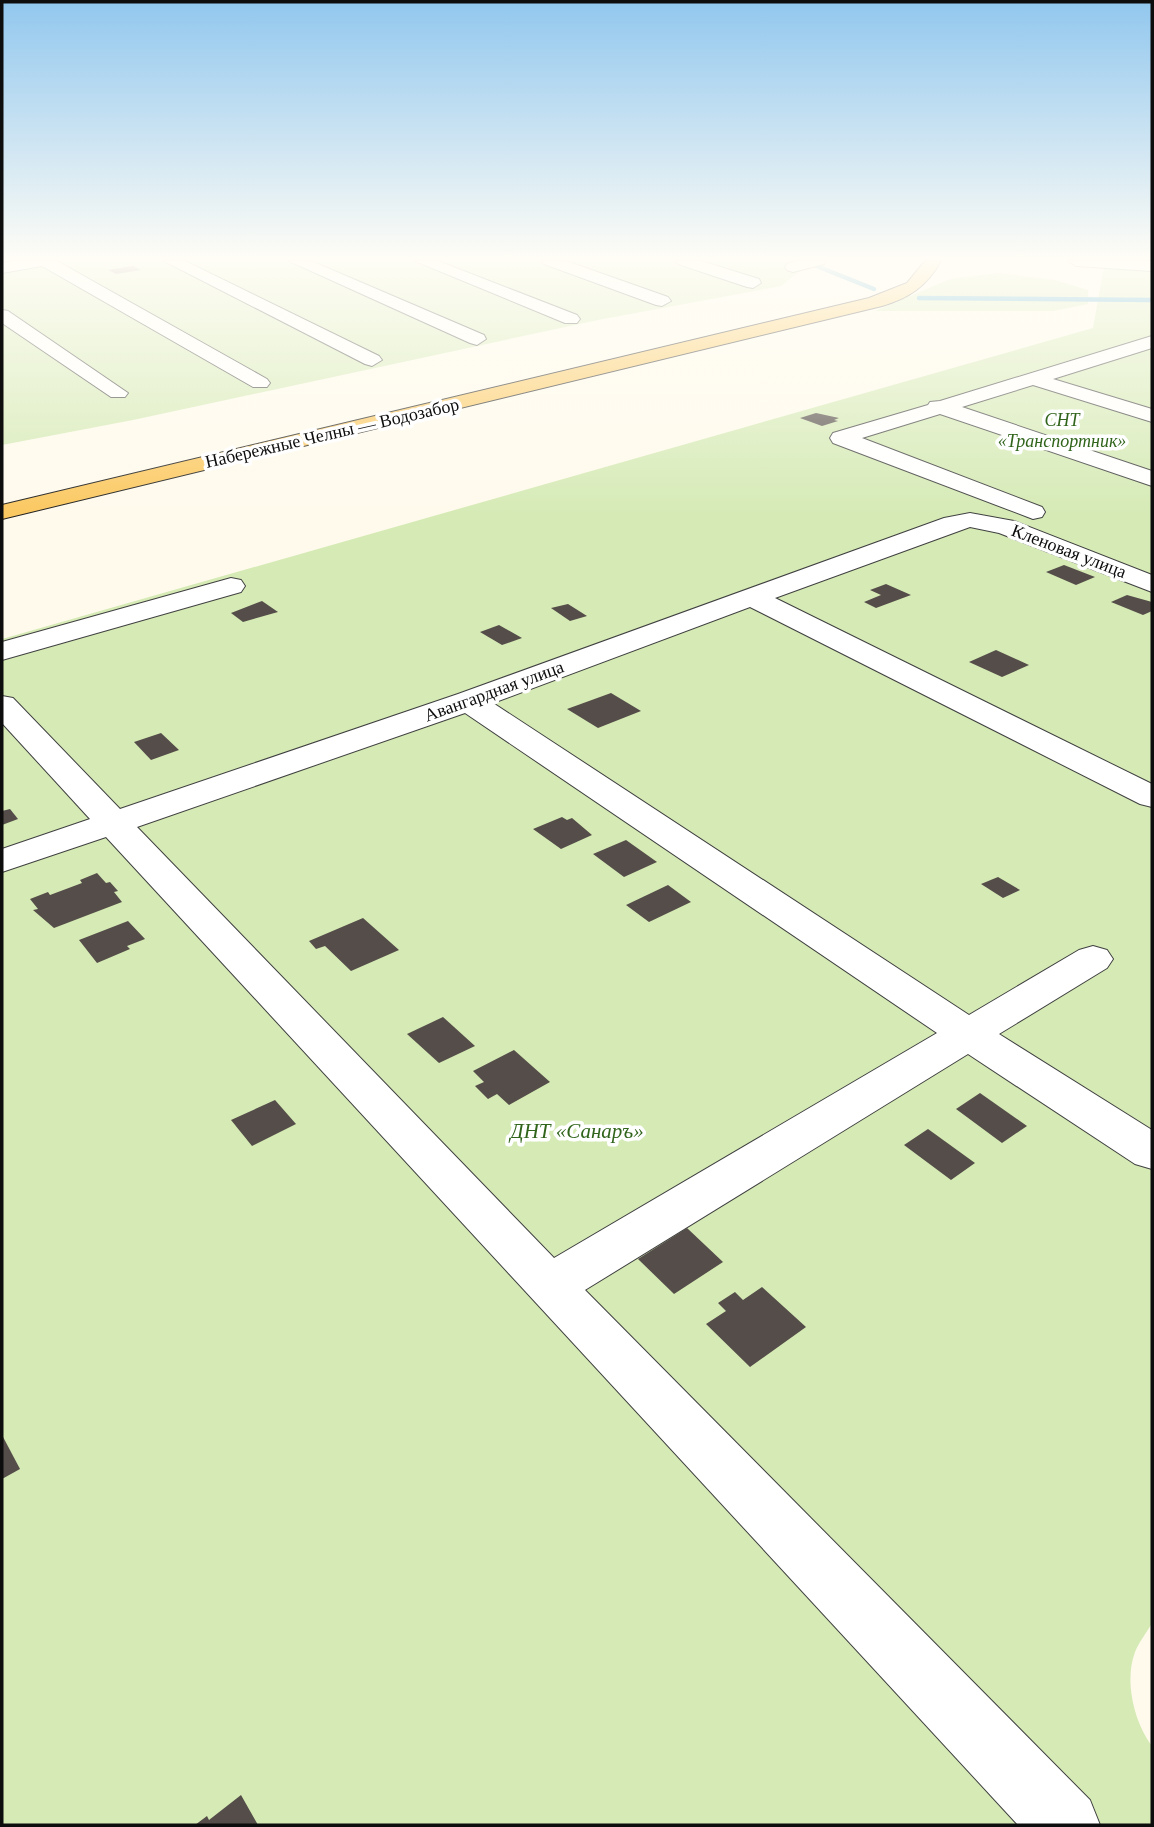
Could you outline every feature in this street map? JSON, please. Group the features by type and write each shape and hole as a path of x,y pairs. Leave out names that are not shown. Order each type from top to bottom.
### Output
{"main road":[{"name":"Набережные Челны — Водозабор","path":"2,512 692,346"}],"street":[{"path":"48,346 118,393"},
{"path":"195,346 260,383"},
{"path":"344,346 372,360"},
{"path":"1050,519 841,438 842,435 1137,346"},
{"path":"1116,352 1152,363"},
{"path":"1030,378 1152,416"},
{"path":"937,406 1152,479"},
{"name":"Кленовая улица","path":"985,521 1005,526 1152,584"},
{"name":"Авангардная улица","path":"2,861 469,701 953,523 985,521"},
{"path":"2,651 231,586"},
{"path":"752,597 1152,797"},
{"path":"469,701 968,1034 1152,1152"},
{"path":"2,705 549,1286 1065,1825"},
{"path":"549,1286 1093,959"}],"green space":[{"path":"2,346 476,346 133,420 2,445"},
{"name":"ДНТ «Санаръ»","path":"1029,346 1152,346 1152,1623 1135,1652 1130,1676 1136,1713 1152,1746 1152,1825 2,1825 2,639"}],"building":[{"path":"816,413 839,418 834,420 838,421 822,426 800,418"},
{"path":"1064,565 1095,577 1076,585 1046,572"},
{"path":"886,584 911,595 876,608 864,602 881,595 870,590"},
{"path":"1127,595 1152,602 1152,611 1143,615 1111,602"},
{"path":"262,601 278,612 243,622 231,613"},
{"path":"568,604 587,616 570,621 551,608"},
{"path":"499,625 522,638 502,645 480,632"},
{"path":"996,650 1029,665 1002,677 969,662"},
{"path":"611,693 641,711 598,728 567,709"},
{"path":"161,733 179,750 151,760 134,742"},
{"path":"10,809 18,819 2,825 2,811"},
{"path":"562,817 567,820 572,818 592,835 561,849 533,829"},
{"path":"626,840 657,862 624,877 593,854"},
{"path":"97,873 118,891 114,892 122,902 54,928 33,910 38,909 30,899 82,883 80,880"},
{"path":"998,877 1020,890 1003,898 981,884"},
{"path":"668,885 691,902 649,922 626,905"},
{"path":"363,918 399,950 351,971 325,946 316,949 309,941"},
{"path":"128,921 145,939 127,946 130,949 97,963 79,940"},
{"path":"443,1017 475,1046 439,1063 407,1034"},
{"path":"514,1050 550,1082 509,1105 497,1094 488,1099 475,1086 484,1082 473,1071"},
{"path":"980,1093 1027,1126 1002,1143 956,1109"},
{"path":"275,1100 296,1124 252,1146 231,1120"},
{"path":"928,1129 975,1163 951,1180 904,1145"},
{"path":"687,1228 723,1262 674,1294 638,1259"},
{"path":"762,1287 806,1327 750,1367 706,1324 726,1311 718,1303 735,1292 743,1300"},
{"path":"2,1435 20,1469 2,1479"},
{"path":"241,1795 258,1825 195,1825 207,1816 209,1820"}],"park label":[{"name":"СНТ «Транспортник»","path":"1062,430"}]}
